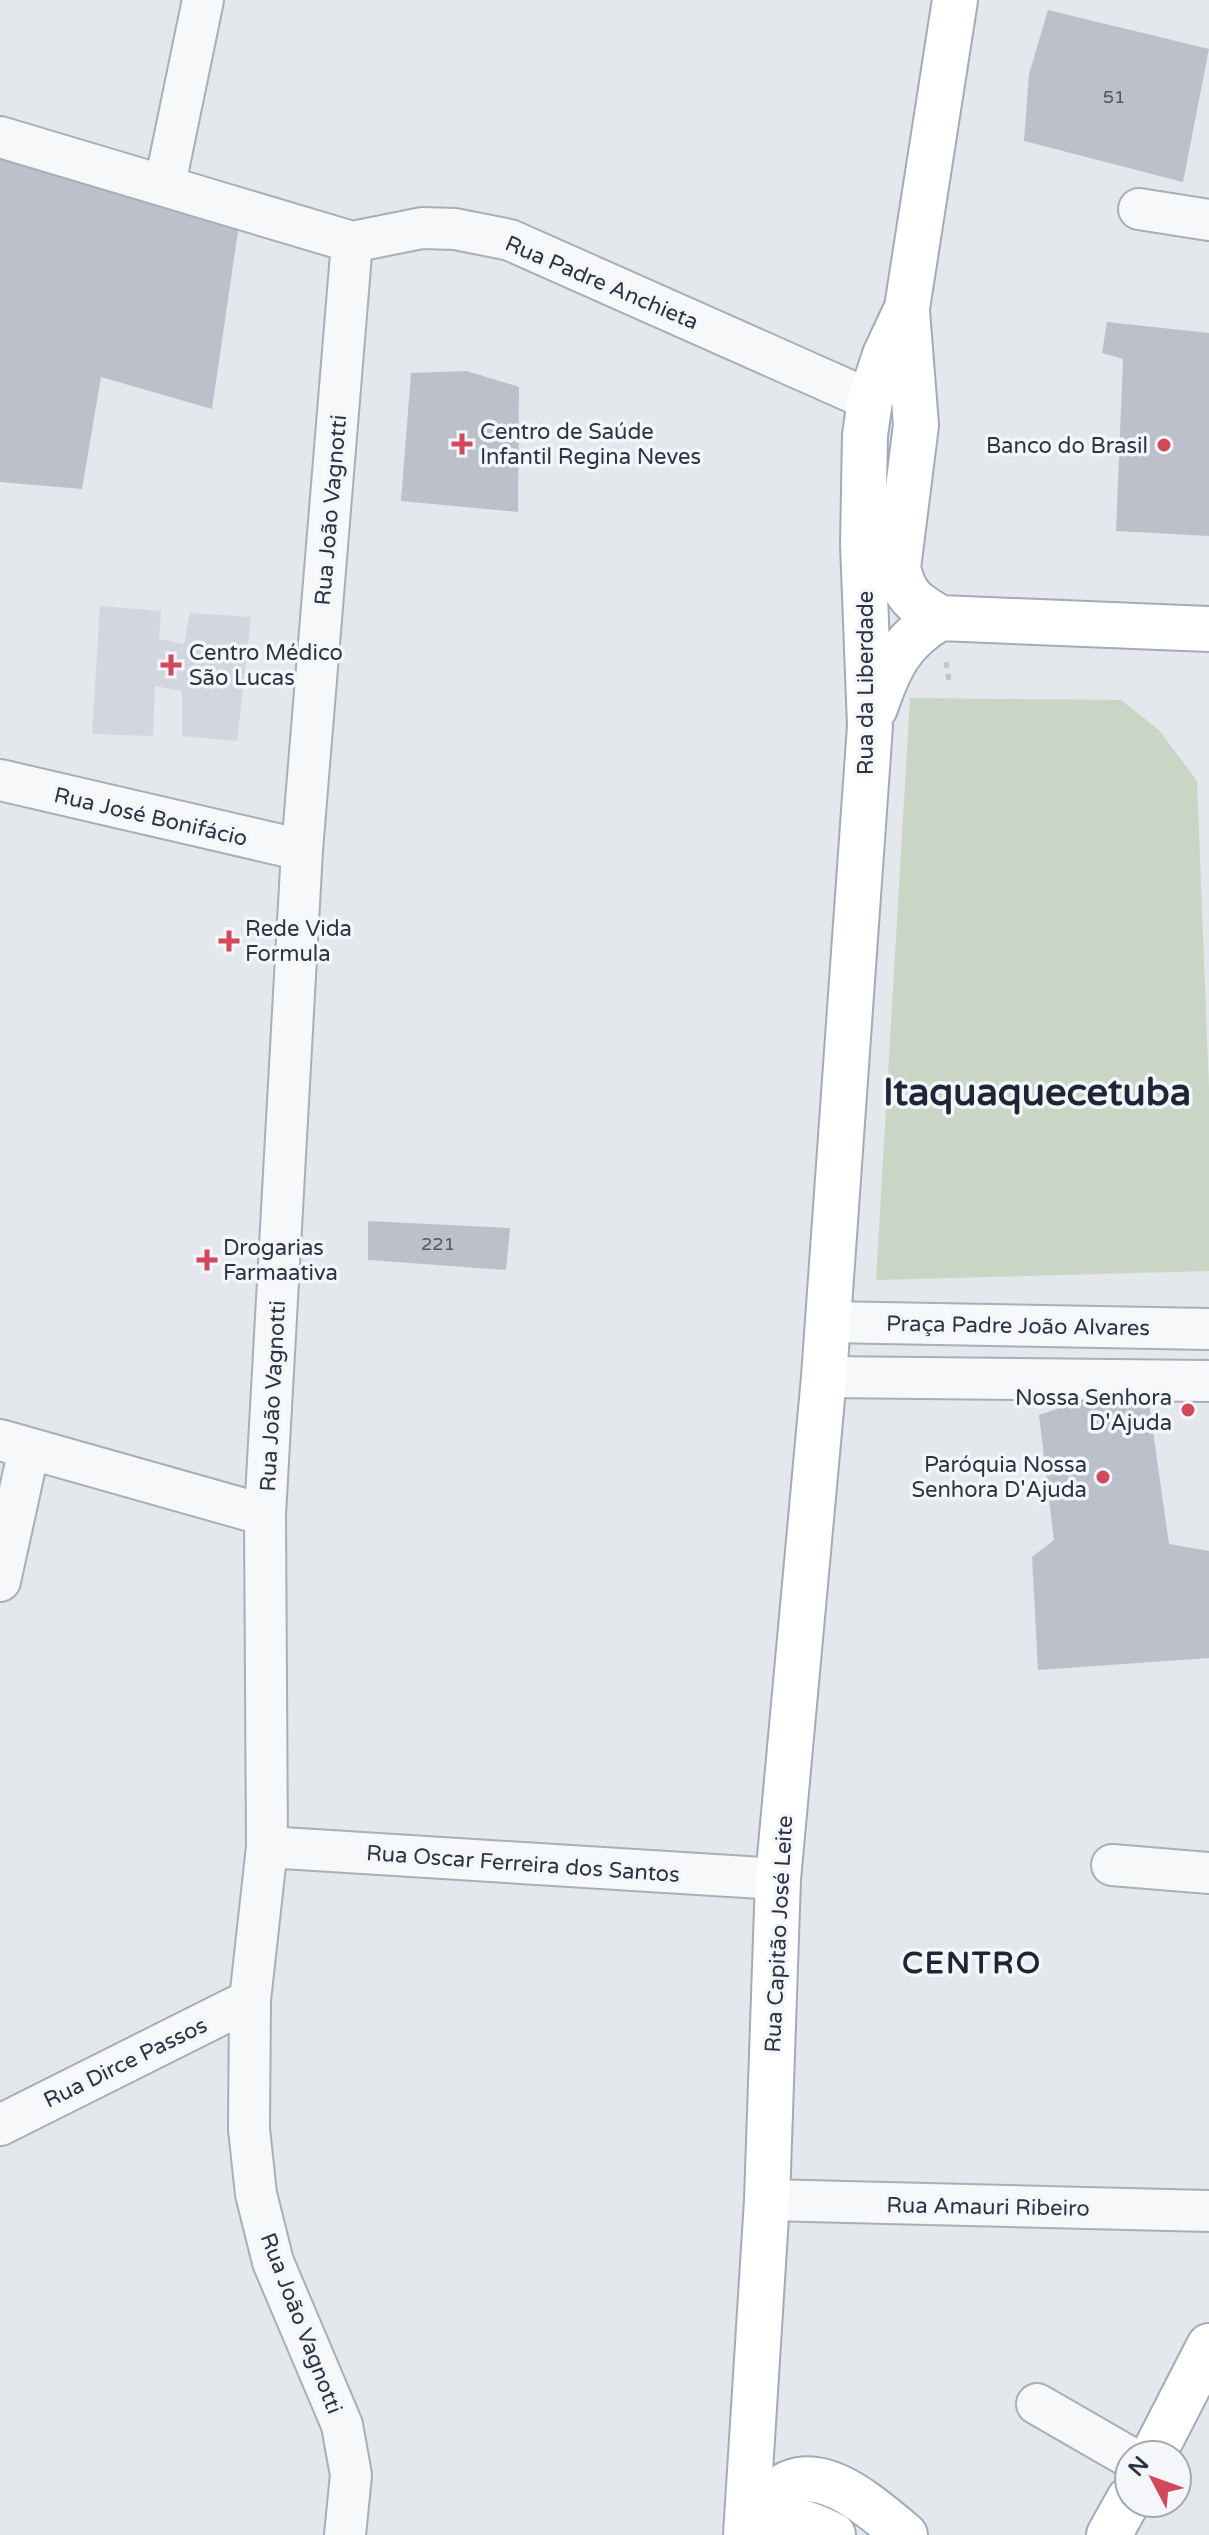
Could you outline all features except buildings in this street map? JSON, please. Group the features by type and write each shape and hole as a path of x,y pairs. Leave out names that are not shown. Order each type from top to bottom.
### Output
{"main road":[{"name":"Rua da Liberdade","path":"824,1377 870,726 862,485 870,400 885,355 907,308 955,0"},
{"path":"907,308 916,425 898,568 903,589 916,604 940,618 1209,629"},
{"path":"870,400 884,416 892,438 890,515 900,539"},
{"path":"870,726 893,659 921,629 940,618"},
{"name":"Rua Capitão José Leite","path":"786,2484 764,2445 754,2419 767,2200 778,1879 824,1377"},
{"path":"1161,2439 1209,2346"},
{"path":"747,2535 754,2419"},
{"path":"747,2535 758,2511 773,2493 786,2484 804,2479 835,2485 905,2534"},
{"path":"747,2535 772,2522 787,2519 806,2523 833,2535"}],"street":[{"path":"165,184 203,0"},
{"name":"Rua Padre Anchieta","path":"0,137 352,242 422,228 455,229 510,240 870,400"},
{"path":"1139,209 1209,220"},
{"name":"Rua João Vagnotti","path":"345,2535 351,2475 342,2425 273,2262 256,2194 249,2129 250,2000 267,1847 265,1515 302,850 352,242"},
{"name":"Rua José Bonifácio","path":"0,780 302,850"},
{"name":"Praça Padre João Alvares","path":"827,1322 1209,1329"},
{"path":"824,1377 1209,1381"},
{"path":"0,1581 14,1445 265,1515"},
{"name":"Rua Oscar Ferreira dos Santos","path":"267,1847 778,1879"},
{"path":"1112,1865 1209,1873"},
{"name":"Rua Dirce Passos","path":"0,2125 250,2000"},
{"name":"Rua Amauri Ribeiro","path":"767,2200 1209,2211"},
{"path":"1037,2404 1113,2448"}],"shaded area":[{"name":"Centro Médico São Lucas","path":"100,606 161,611 159,639 184,644 190,613 251,617 237,741 182,736 182,691 155,686 153,736 92,734"}],"green space":[{"path":"910,698 1121,700 1159,730 1197,781 1209,1089 1209,1271 876,1280"}],"place":[{"name":"Centro de Saúde Infantil Regina Neves","path":"462,444"},
{"name":"Banco do Brasil","path":"1164,445"},
{"name":"Centro Médico São Lucas","path":"171,665"},
{"name":"Rede Vida Formula","path":"229,941"},
{"name":"Drogarias Farmaativa","path":"207,1260"},
{"name":"Nossa Senhora D'Ajuda","path":"1188,1410"},
{"name":"Paróquia Nossa Senhora D'Ajuda","path":"1103,1477"}],"district":[{"name":"Itaquaquecetuba","path":"1037,1092"},
{"name":"CENTRO","path":"972,1963"}]}
